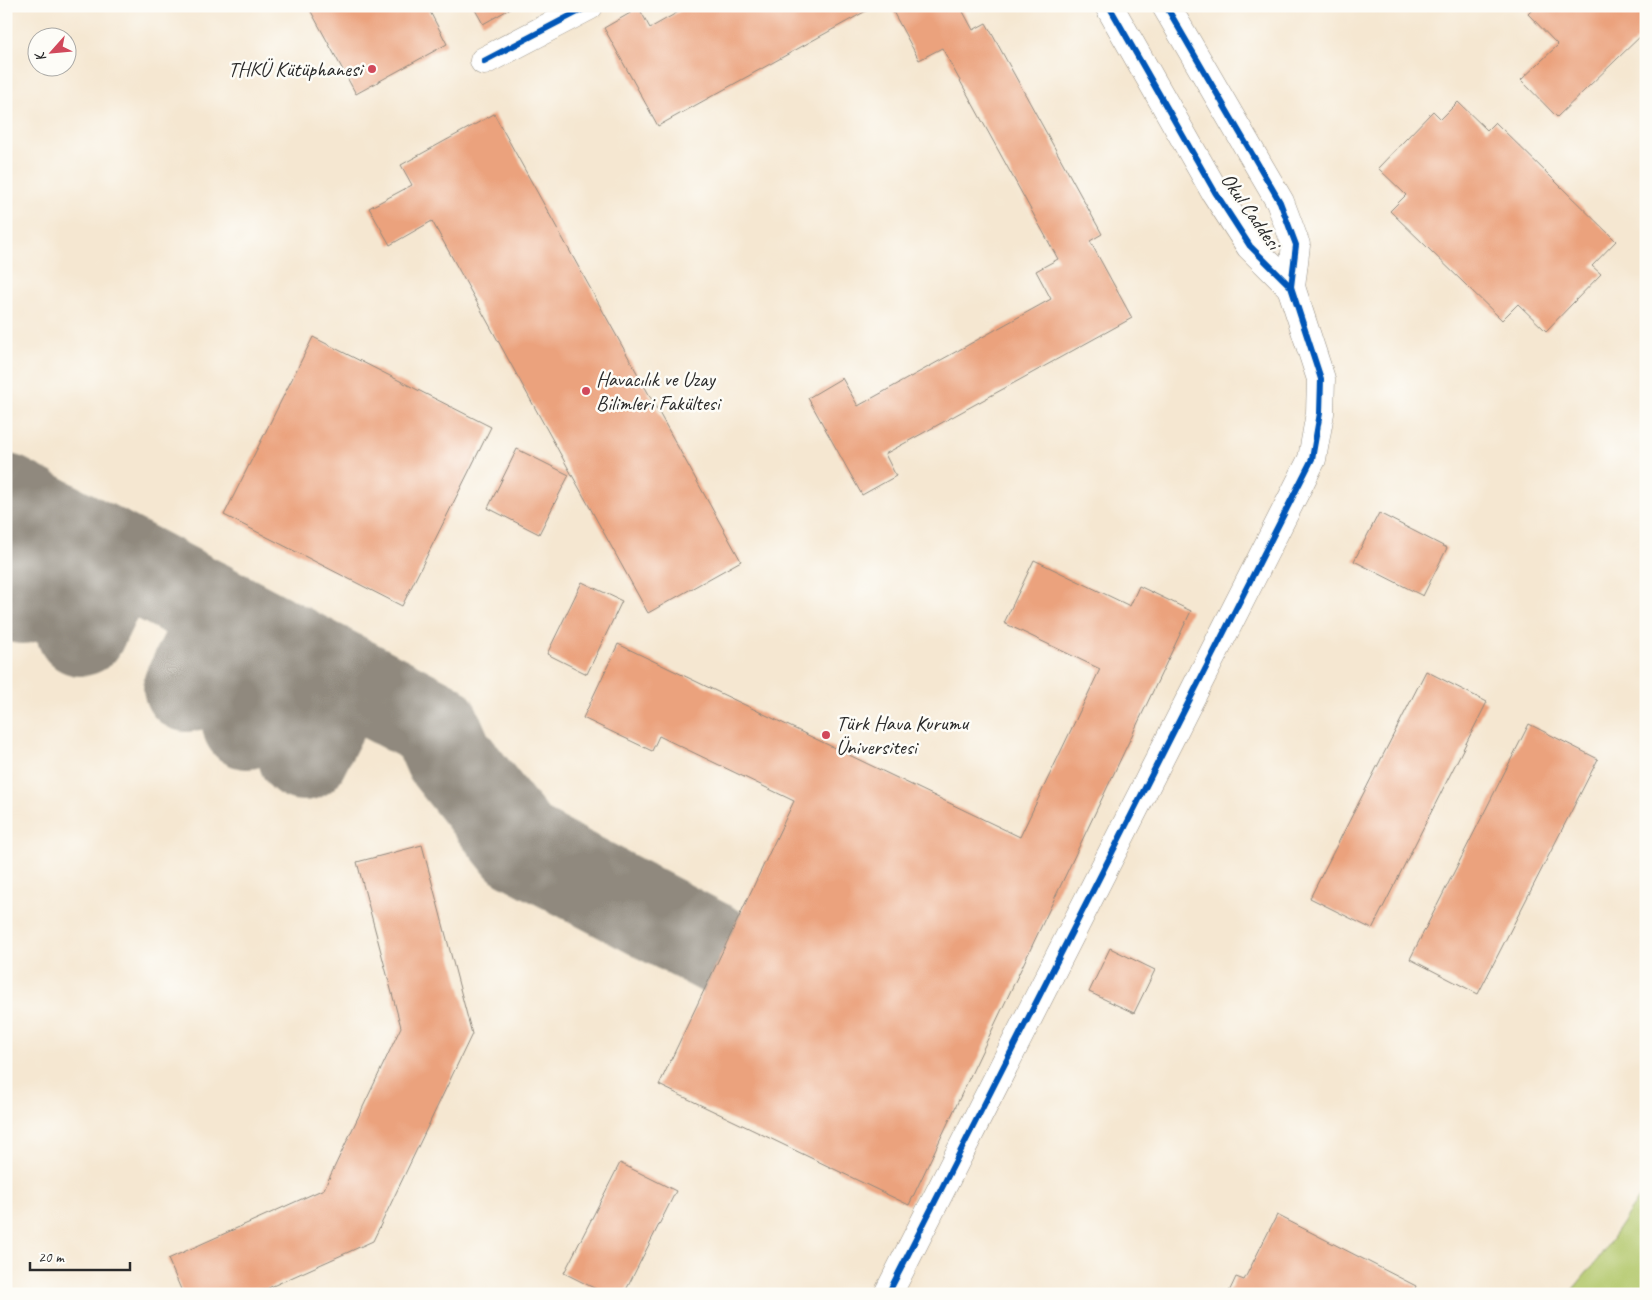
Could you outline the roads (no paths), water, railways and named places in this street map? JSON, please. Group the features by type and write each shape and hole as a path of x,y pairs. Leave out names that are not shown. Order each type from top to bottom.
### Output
{"street":[{"path":"484,61 589,6"},
{"name":"Okul Caddesi","path":"1109,6 1225,207 1250,246 1291,287"},
{"name":"Okul Caddesi","path":"1166,6 1280,202 1296,245 1291,287"},
{"path":"888,1294 1312,459 1320,413 1321,378 1291,287"}],"place":[{"name":"THKÜ Kütüphanesi","path":"372,69"},
{"name":"Havacılık ve Uzay Bilimleri Fakültesi","path":"586,391"},
{"name":"Türk Hava Kurumu Üniversitesi","path":"826,735"}]}
